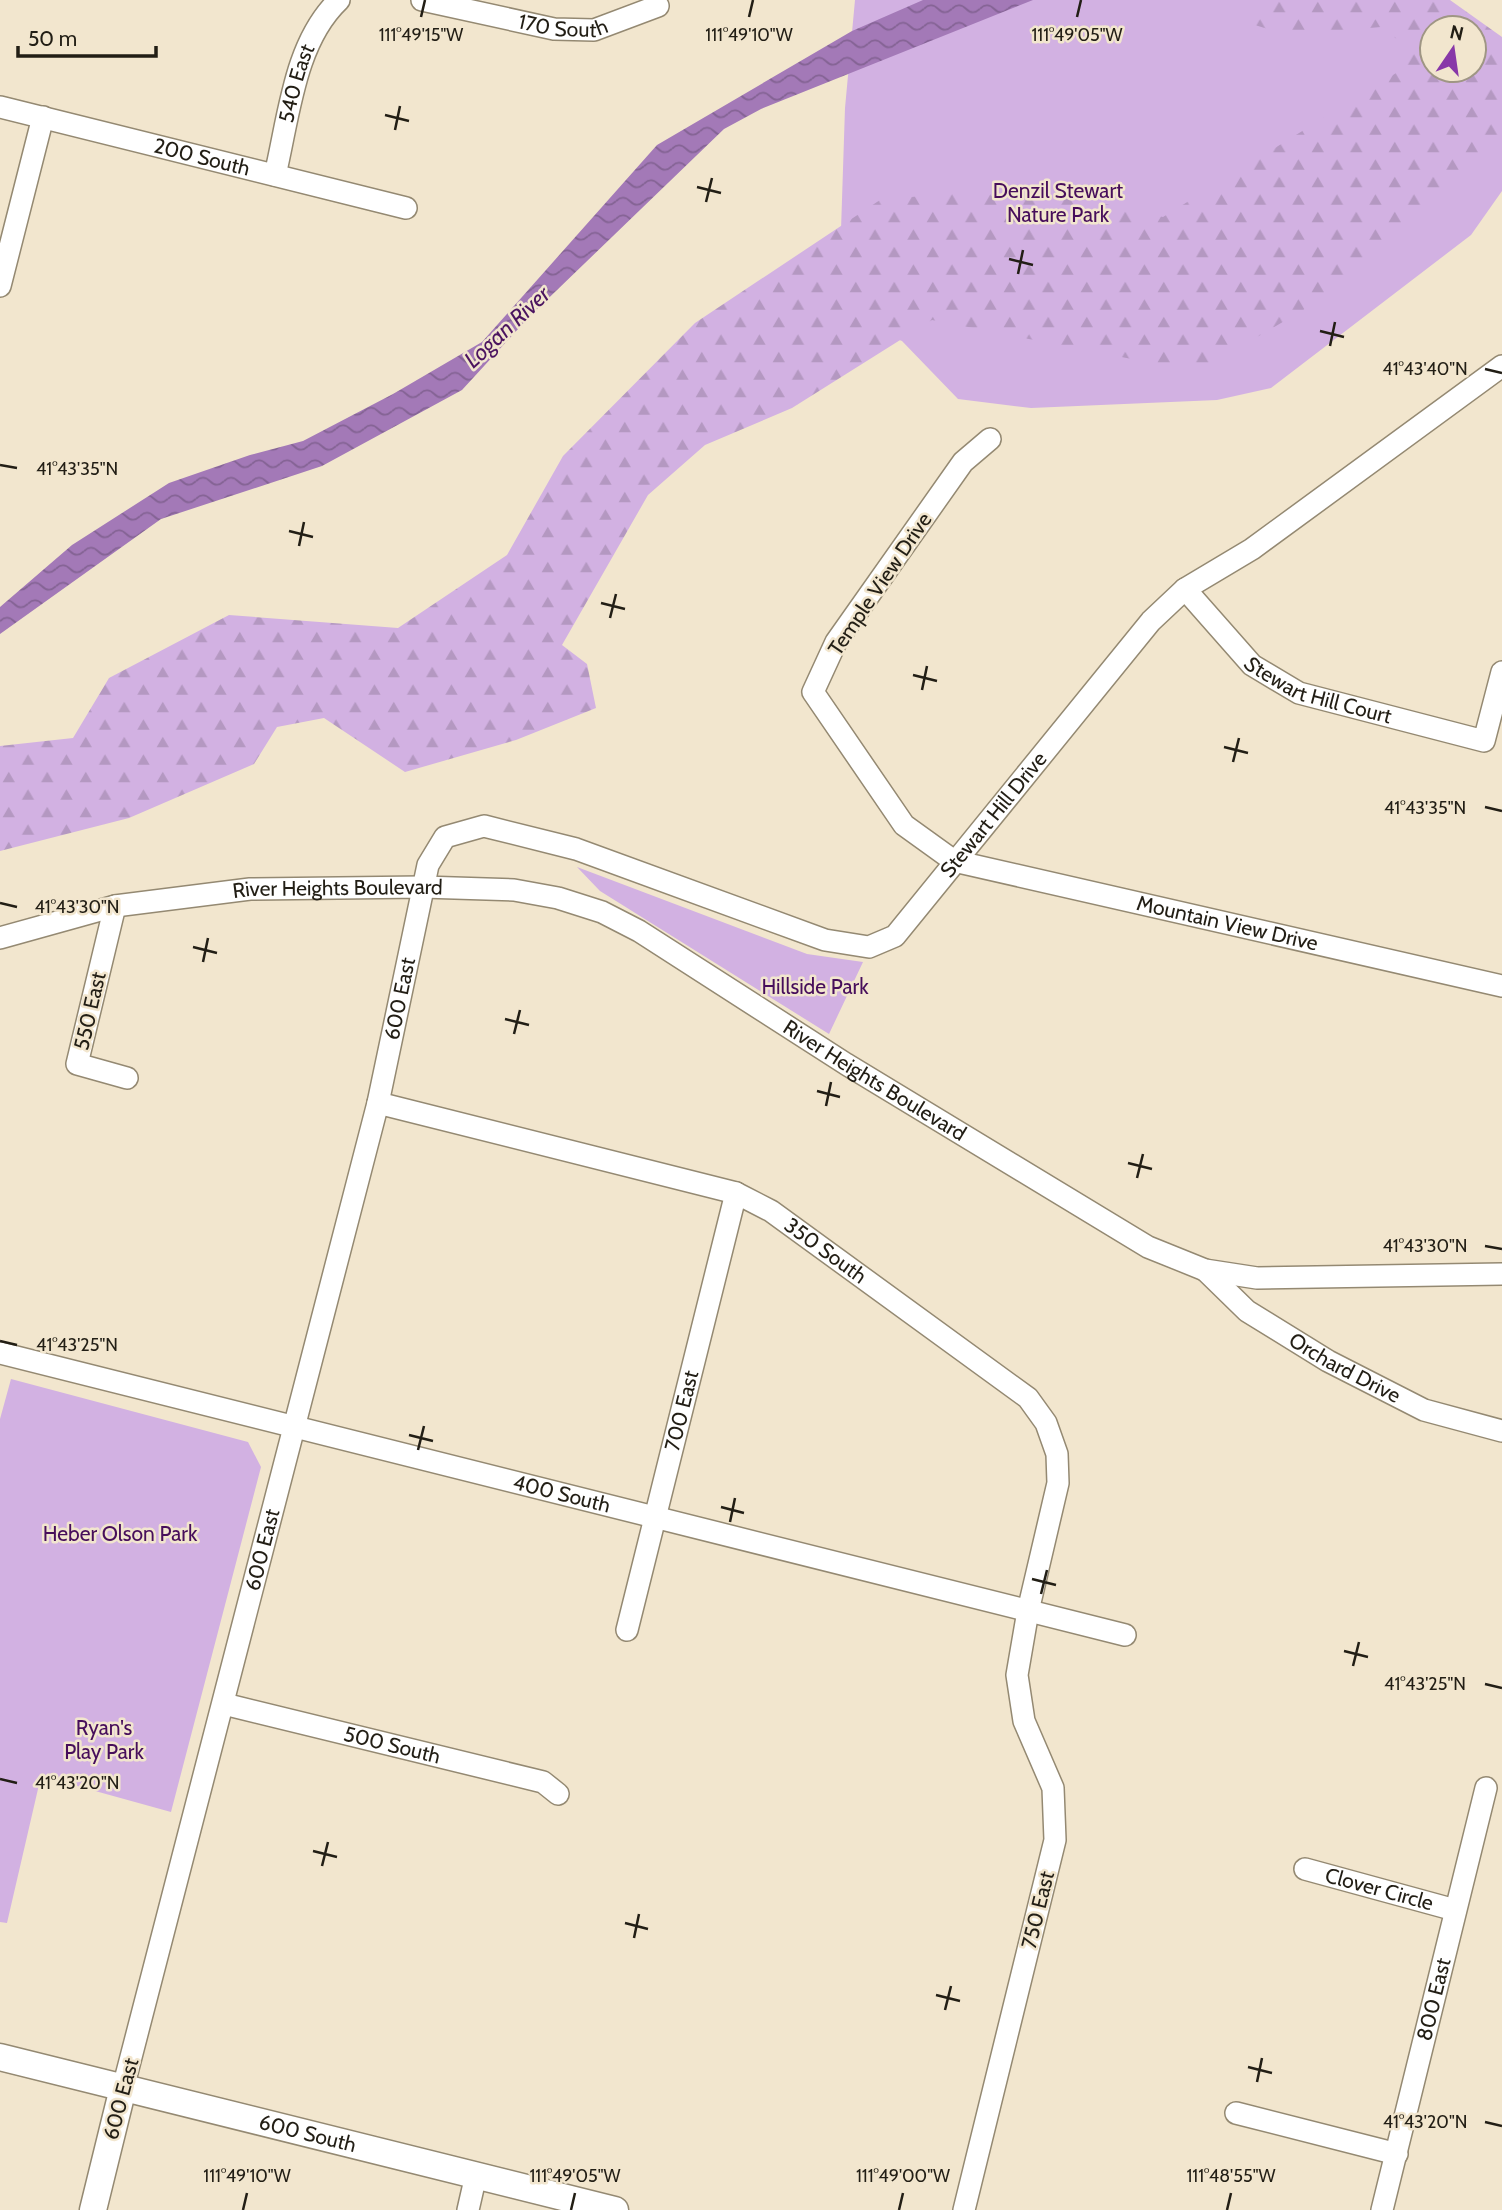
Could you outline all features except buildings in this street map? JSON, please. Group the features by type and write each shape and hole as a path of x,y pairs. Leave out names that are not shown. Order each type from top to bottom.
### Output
{"street":[{"name":"540 East","path":"275,175 314,28 338,0"},
{"name":"170 South","path":"422,0 485,6 554,29 594,30 658,6"},
{"name":"200 South","path":"0,107 406,208"},
{"path":"0,286 43,117"},
{"name":"Stewart Hill Drive","path":"423,887 428,865 445,837 484,826 576,849 825,940 869,947 895,936 1151,621 1185,589 1252,549 1502,366"},
{"name":"Temple View Drive","path":"954,861 904,825 813,692 836,642 963,462 990,439"},
{"name":"Stewart Hill Court","path":"1185,589 1252,665 1299,693 1484,741 1502,672"},
{"name":"Mountain View Drive","path":"954,861 1502,986"},
{"name":"River Heights Boulevard","path":"0,938 115,906 250,889 423,887 514,890 558,898 602,912 639,931 846,1064 1148,1247 1205,1270 1257,1279 1502,1274"},
{"name":"600 East","path":"93,2210 122,2088 224,1704 378,1103 423,887"},
{"name":"550 East","path":"115,906 77,1064 127,1078"},
{"name":"350 South","path":"378,1103 736,1193 771,1211 1028,1398 1046,1423 1058,1454 1058,1483 1028,1611"},
{"name":"700 East","path":"627,1630 736,1193"},
{"name":"Orchard Drive","path":"1205,1270 1247,1311 1328,1361 1424,1410 1502,1431"},
{"name":"400 South","path":"0,1353 1125,1635"},
{"name":"750 East","path":"964,2210 1055,1840 1053,1788 1024,1721 1017,1675 1028,1611"},
{"name":"500 South","path":"224,1704 543,1782 558,1794"},
{"name":"800 East","path":"1382,2210 1486,1788"},
{"name":"Clover Circle","path":"1305,1869 1455,1910"},
{"name":"600 South","path":"0,2057 615,2210"},
{"path":"1236,2113 1397,2154"},
{"path":"467,2210 476,2175"}],"green space":[{"name":"Denzil Stewart Nature Park","path":"855,0 1423,0 1428,14 1418,14 1418,84 1488,84 1488,63 1502,56 1502,191 1471,235 1271,388 1217,400 1031,408 958,399 902,341 859,325 841,230 845,108"},
{"path":"1250,0 1450,0 1470,14 1418,14 1418,84 1488,84 1488,27 1502,37 1502,145 1354,280 1242,346 1214,375 932,320 792,408 705,445 648,495 562,645 587,664 596,708 516,740 405,772 324,718 277,727 254,764 129,818 0,851 0,746 73,738 109,678 229,615 398,628 507,555 563,456 695,323 880,200 1026,186 1163,217 1401,70 1402,43 1381,27 1287,35 1245,22"},
{"name":"Hillside Park","path":"577,867 807,954 863,962 829,1034 600,891"},
{"name":"Heber Olson Park","path":"11,1379 248,1442 261,1467 171,1812 41,1776 7,1923 0,1922 0,1419"}],"water":[{"name":"Logan River","path":"923,0 1033,0 761,109 724,129 529,317 462,390 322,466 161,519 0,634 0,607 72,545 169,483 250,455 303,441 393,394 482,342 657,145 852,31"}],"park label":[{"name":"Ryan's Play Park","path":"104,1740"}]}
